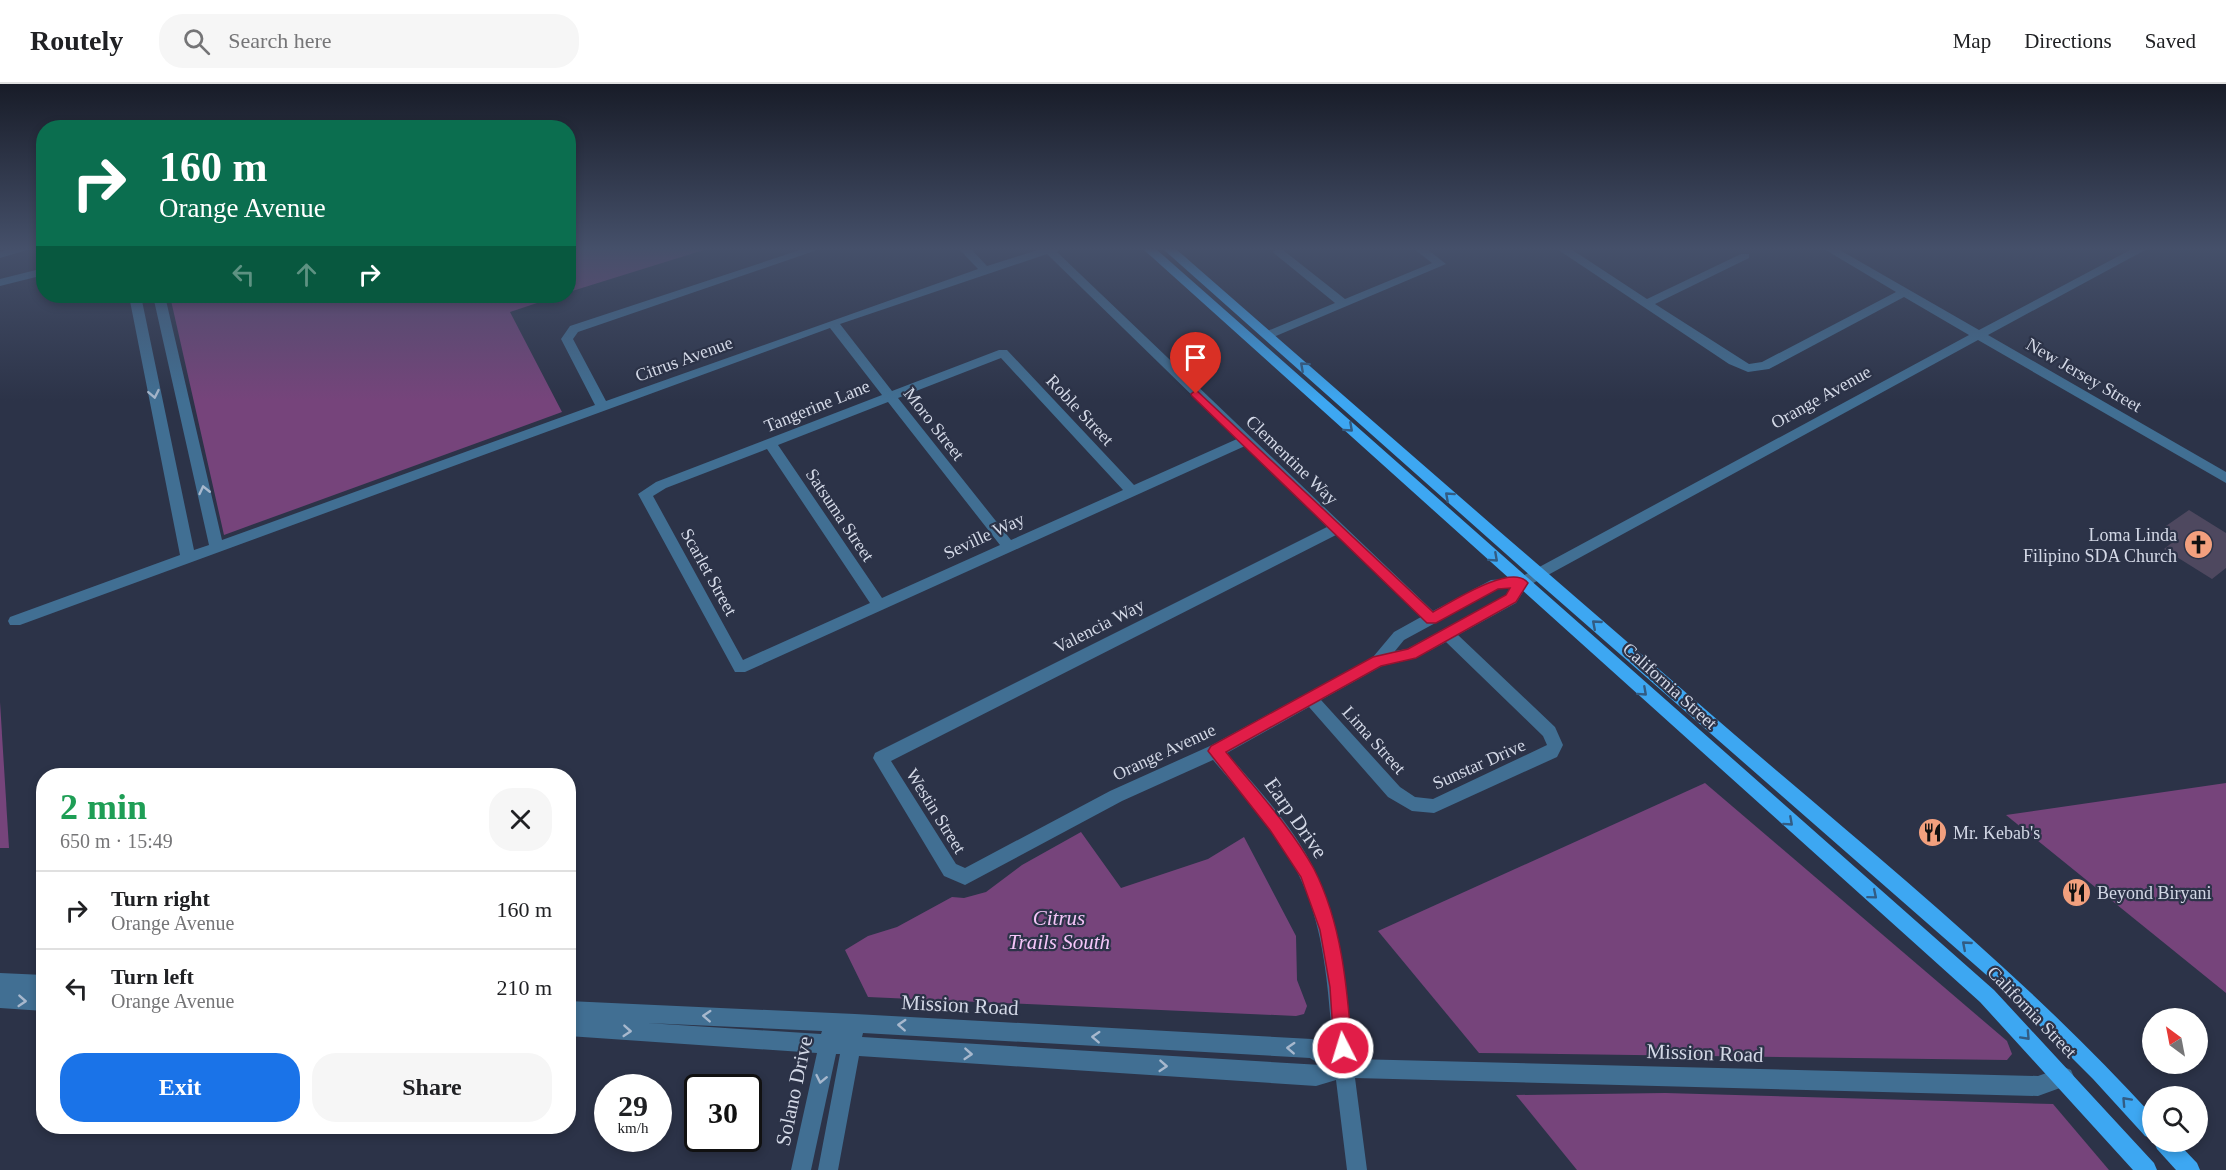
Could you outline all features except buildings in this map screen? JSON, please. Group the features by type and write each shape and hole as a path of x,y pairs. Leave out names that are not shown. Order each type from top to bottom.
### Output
{"main road":[{"name":"California Street","path":"1205,300 1987,996 2064,1077 2147,1170"},
{"name":"California Street","path":"1228,300 2051,1022 2142,1118"},
{"path":"1904,922 1922,907"},
{"path":"2173,1152 2190,1170"}],"street":[{"path":"603,407 567,339 570,333 667,300"},
{"name":"Citrus Avenue","path":"15,621 899,300"},
{"name":"Clementine Way","path":"1102,300 1335,529 1432,619"},
{"path":"1338,300 1343,304"},
{"path":"1269,335 1353,300"},
{"path":"1639,300 1733,361 1748,368 1765,366 1890,300"},
{"path":"1645,304 1654,300"},
{"name":"New Jersey Street","path":"1917,300 2226,478"},
{"name":"Orange Avenue","path":"1378,661 1399,636 1496,584 1521,583 2045,300"},
{"path":"136,303 188,557"},
{"path":"161,303 217,547"},
{"name":"Moro Street","path":"832,323 1008,546"},
{"name":"Tangerine Lane","path":"645,494 661,485 1003,353"},
{"name":"Roble Street","path":"1003,353 1131,491"},
{"path":"148,365 173,357"},
{"name":"Seville Way","path":"740,669 1008,546 1245,441"},
{"name":"Satsuma Street","path":"771,444 880,606"},
{"name":"Scarlet Street","path":"645,494 740,669"},
{"name":"Valencia Way","path":"881,758 1335,529"},
{"name":"Orange Avenue","path":"965,877 988,867 1116,796 1216,751 1378,661 1411,654 1511,598 1521,583"},
{"name":"Sunstar Drive","path":"1412,804 1434,806 1543,757 1556,745 1549,732 1447,634"},
{"name":"Lima Street","path":"1310,698 1394,792 1412,804"},
{"name":"Earp Drive","path":"1216,751 1276,825 1308,873 1328,930 1338,987 1345,1068 1358,1170"},
{"name":"Westin Street","path":"881,758 950,870 965,877"},
{"path":"0,982 36,984"},
{"path":"0,999 36,1001"},
{"name":"Mission Road","path":"576,1010 855,1023 1312,1049 1345,1068"},
{"name":"Solano Drive","path":"803,1165 833,1022"},
{"path":"803,1165 828,1166 855,1023"},
{"name":"Mission Road","path":"576,1028 1316,1076 1345,1068 2038,1086 2064,1077"}],"green space":[{"path":"172,303 537,303 510,312 562,412 224,535"},
{"path":"0,702 9,848 0,848"},
{"path":"1705,783 2007,1041 2012,1054 2007,1060 1479,1053 1378,931"},
{"path":"2226,783 2226,993 2006,815"},
{"name":"Citrus Trails South","path":"1081,832 1121,888 1208,859 1244,837 1296,936 1297,980 1307,1006 1304,1014 1296,1016 868,997 845,950 868,936 897,927 952,897 964,898 986,892 1022,865"},
{"path":"1665,1093 2053,1104 2109,1170 1577,1170 1516,1095"}],"place":[{"name":"Loma Linda Filipino SDA Church","path":"2198,545"},
{"name":"Mr. Kebab's","path":"1932,833"},
{"name":"Beyond Biryani","path":"2076,893"}],"route":[{"path":"1196,394 1432,619 1496,584 1521,583 1511,598 1411,654 1378,661 1216,751 1276,825 1308,873 1328,930 1338,987 1343,1048"}]}
